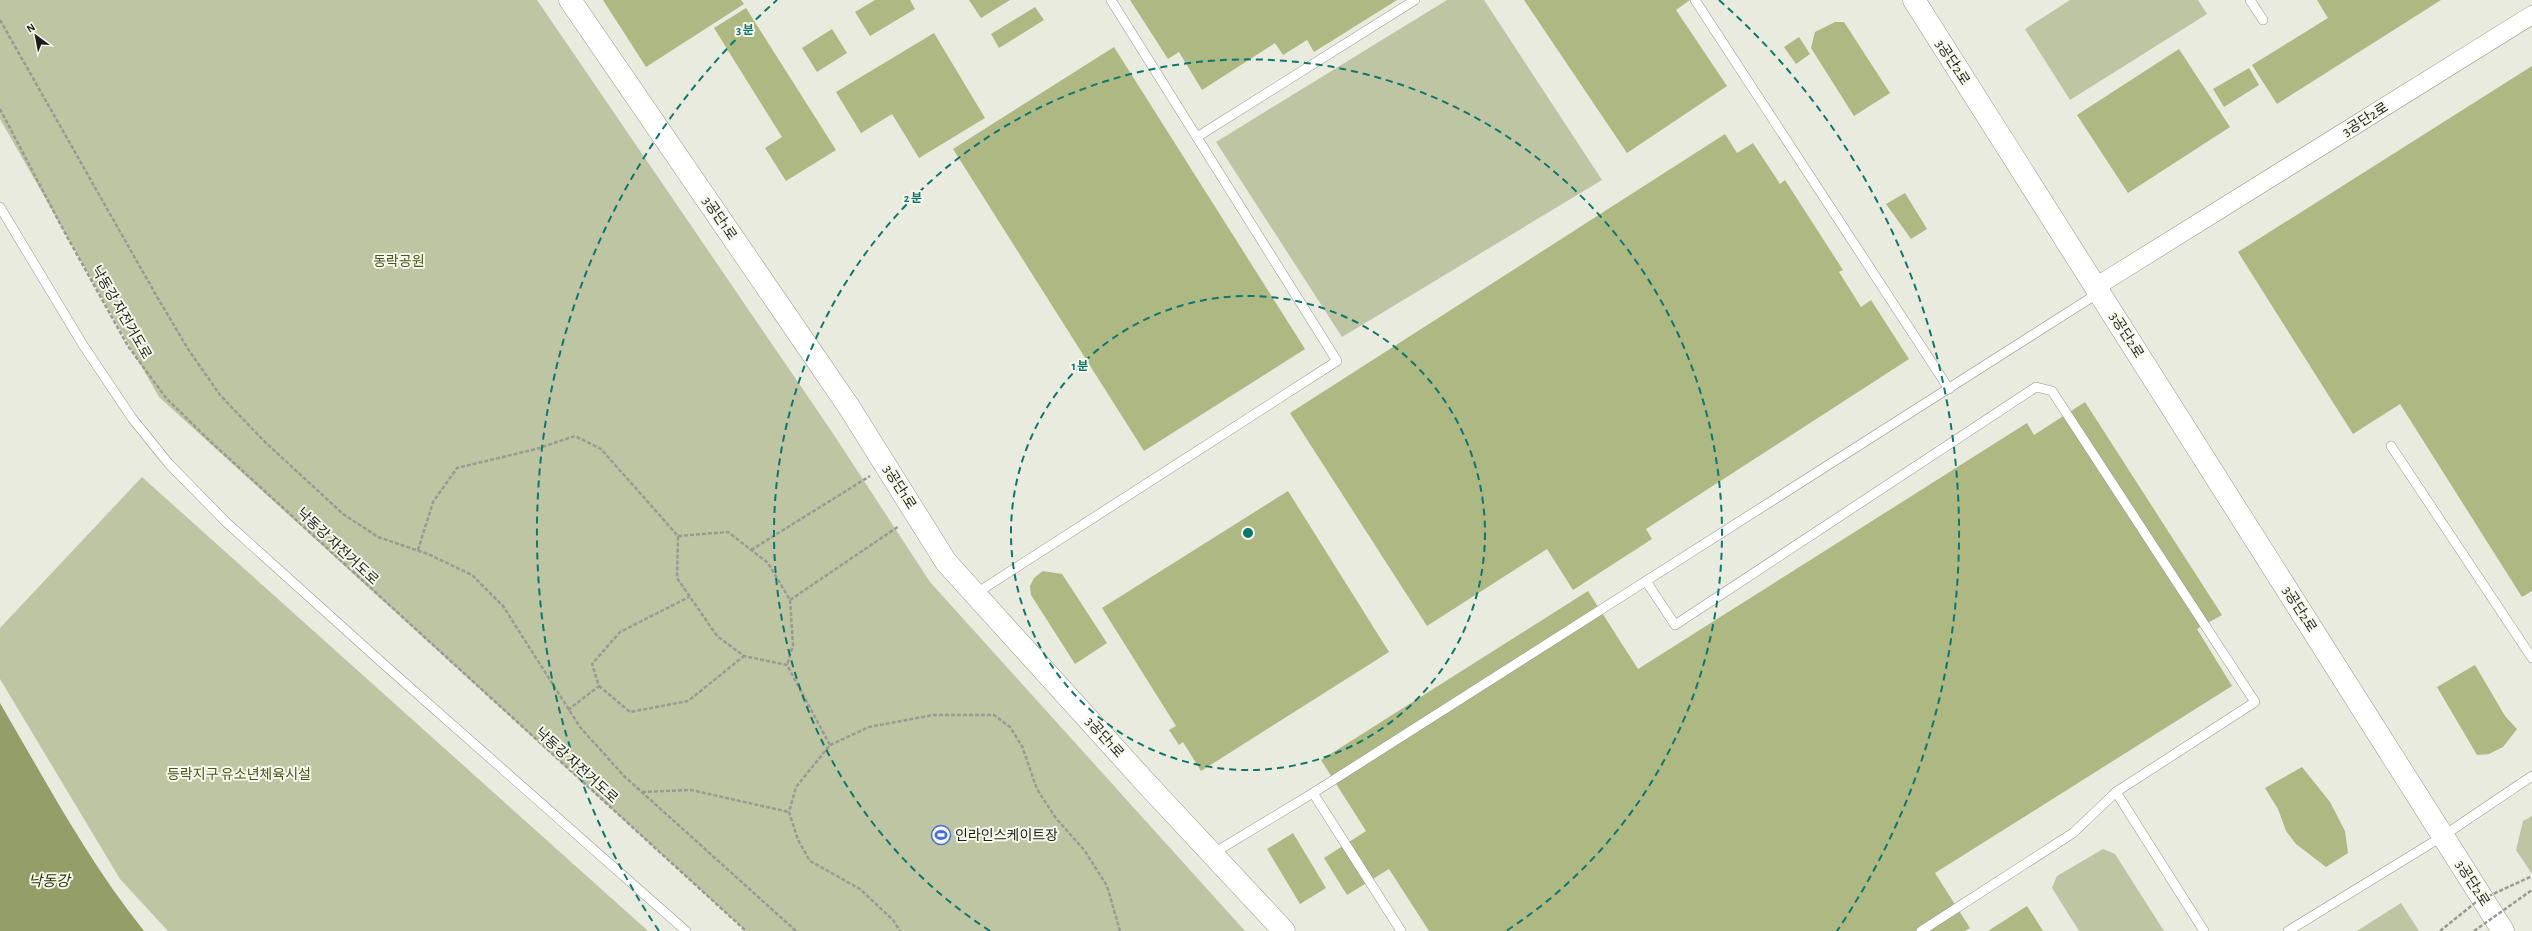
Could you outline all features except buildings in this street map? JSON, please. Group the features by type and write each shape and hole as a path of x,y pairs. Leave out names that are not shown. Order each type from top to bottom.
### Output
{"street":[{"name":"3공단1로","path":"570,0 849,407 946,562 1284,931"},
{"name":"3공단2로","path":"1914,0 2503,931"},
{"name":"3공단2로","path":"2098,289 2532,15"}],"lane":[{"path":"975,594 1337,361 1111,0"},
{"path":"1197,137 1415,0"},
{"path":"1695,0 1948,389"},
{"path":"2250,0 2263,20"},
{"path":"0,207 83,345 132,418 169,464 227,523 313,601 686,931"},
{"path":"1212,854 1313,793 1948,389 2098,289"},
{"path":"1646,581 1675,625 2036,387 2052,391 2255,702 2116,792 2073,833 1921,931"},
{"path":"2391,446 2532,658"},
{"path":"2288,931 2444,836 2532,776"},
{"path":"2116,792 2204,931"},
{"path":"1313,793 1400,931"}],"path":[{"path":"0,20 152,289 188,349 220,395 264,441 343,514 378,537 418,550 472,575 503,606 580,727 624,776 796,931"},
{"name":"낙동강 자전거도로","path":"0,109 118,328 166,398 221,452 746,931"},
{"path":"418,550 433,502 457,468 536,449 574,436 601,449 678,536 677,578 717,636 744,656 787,665"},
{"path":"751,550 886,466"},
{"path":"790,600 916,514"},
{"path":"678,536 728,532 768,563 790,600 793,645 787,665 830,746"},
{"path":"689,597 620,632 592,664 600,686 630,712 688,701 744,656"},
{"path":"568,710 600,686"},
{"path":"900,931 893,920 860,888 810,861 798,840 789,812 796,787 830,746 869,727 926,716 994,715 1010,727 1022,746 1037,789 1055,817 1085,851 1107,886 1120,931"},
{"path":"642,792 691,790 789,812"},
{"path":"2440,931 2476,902 2532,876"},
{"path":"2474,931 2516,904 2532,890"}],"green space":[{"name":"동락공원","path":"0,0 537,0 832,432 930,582 1245,931 746,931 159,397 0,119"},
{"path":"1447,0 1484,0 1602,180 1342,337 1216,142"},
{"path":"2070,0 2198,0 2207,14 2070,100 2025,29"},
{"name":"등락지구 유소년체육시설","path":"142,477 648,931 168,931 120,879 0,679 0,628"},
{"path":"2532,816 2532,874 2516,850 2523,821"},
{"path":"2103,849 2115,854 2164,931 2079,931 2052,888 2057,876"},
{"path":"2401,903 2419,931 2357,931"}],"water":[{"name":"낙동강","path":"0,703 68,820 104,877 144,931 0,931"}],"place":[{"name":"인라인스케이트장","path":"941,835"}]}
